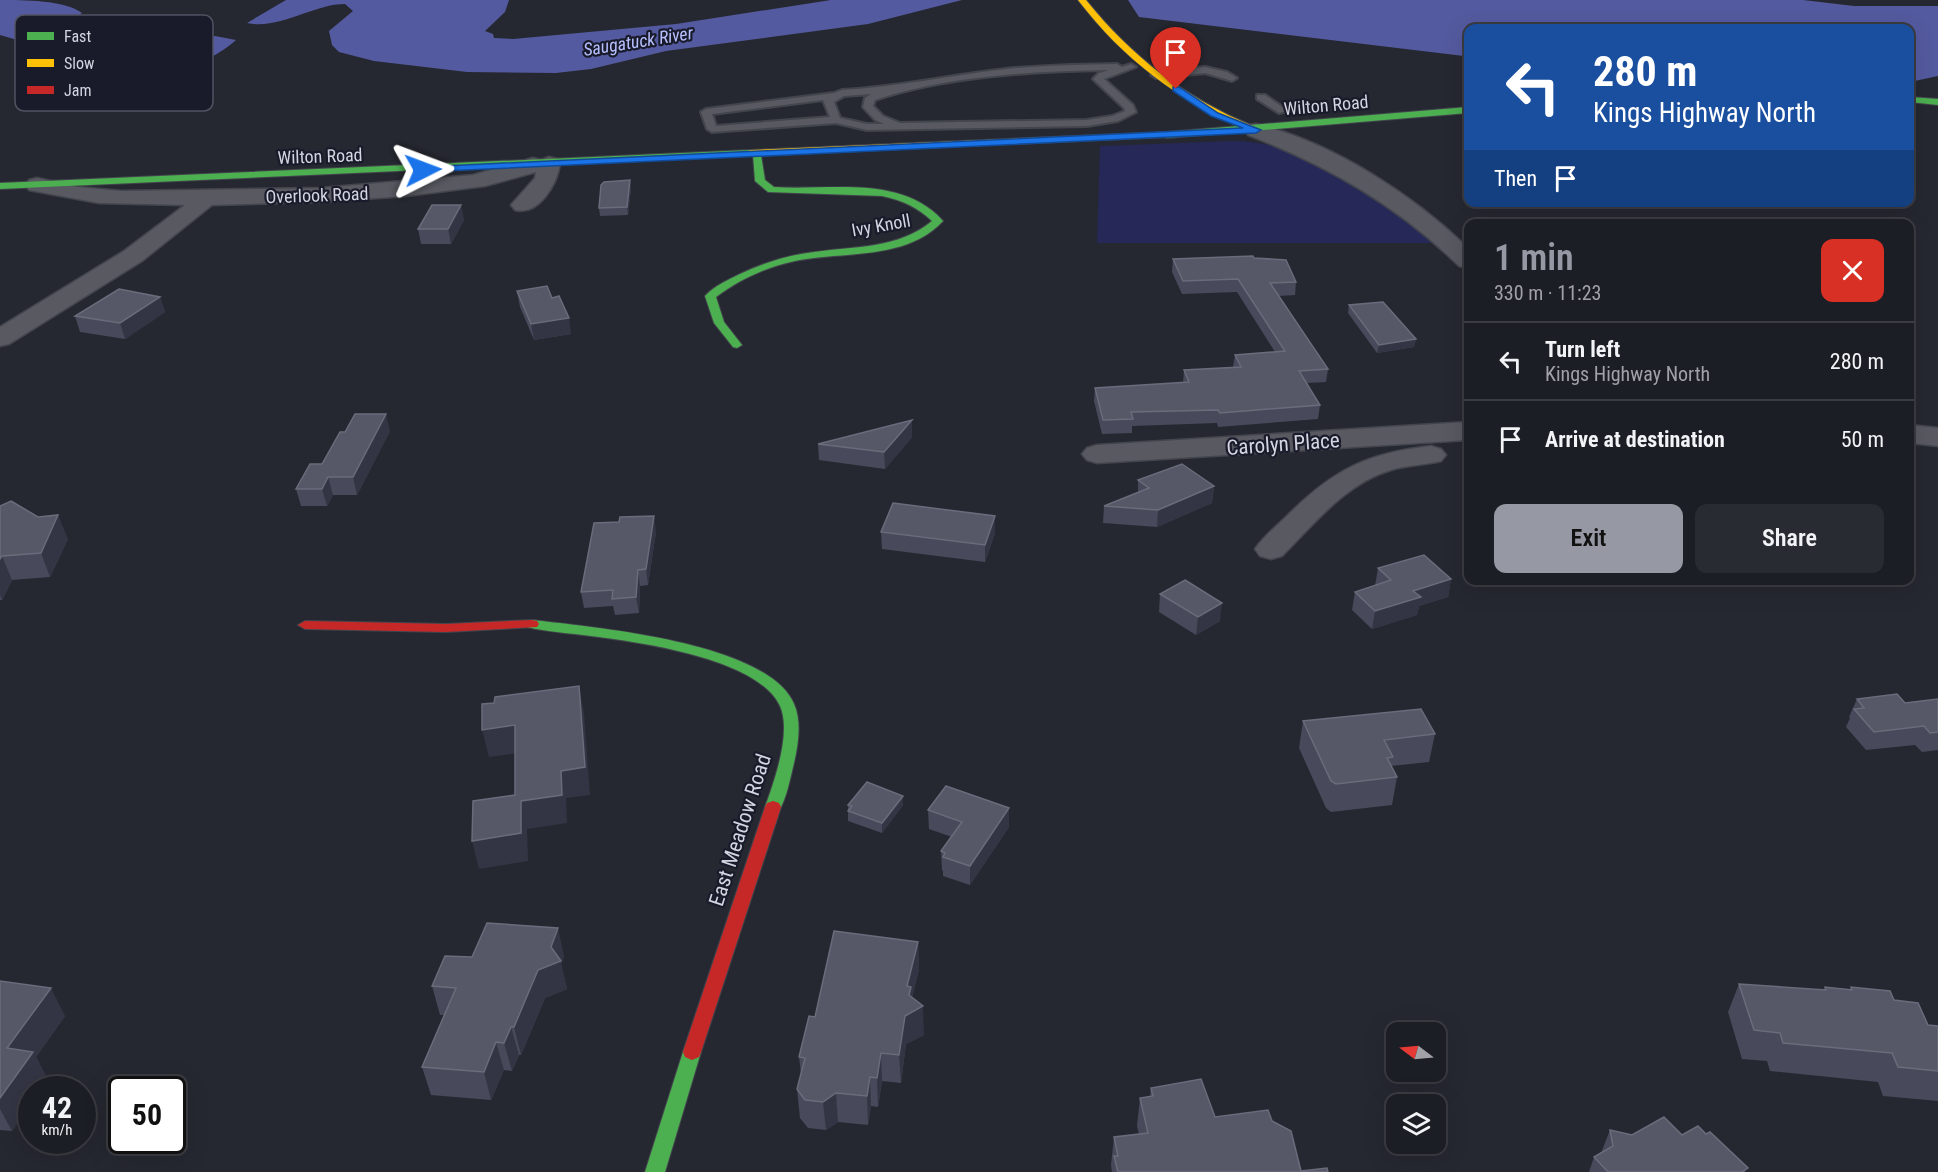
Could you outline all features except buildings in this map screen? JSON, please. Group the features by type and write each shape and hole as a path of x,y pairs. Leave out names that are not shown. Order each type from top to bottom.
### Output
{"main road":[{"path":"1082,0 1138,66 1156,75 1215,115 1256,130"},
{"path":"1914,100 1938,102"},
{"name":"Wilton Road","path":"0,186 758,155 1256,130 1464,110"},
{"name":"Ivy Knoll","path":"737,345 718,322 710,296 736,277 818,253 907,241 934,228 939,221 928,208 893,195 771,190 760,182 758,155"},
{"name":"East Meadow Road","path":"305,626 446,628 518,623 619,634 744,666 770,682 787,704 790,734 783,777 713,981 656,1172"}],"street":[{"path":"1256,130 1294,144 1378,187 1423,218 1464,257"},
{"path":"523,205 546,180 541,164"},
{"name":"Overlook Road","path":"37,185 60,192 95,196 307,197 413,189 505,175 541,164"},
{"path":"0,338 144,249 177,226 206,198"},
{"name":"Carolyn Place","path":"1097,454 1464,431"},
{"path":"1914,434 1938,437"},
{"path":"1271,549 1334,488 1358,472 1392,459 1464,452"}],"lane":[{"path":"1138,66 1103,75 1098,80 1129,107 1131,112 1122,117 1087,123 909,128 867,127 836,120 712,129 706,112 843,93 894,90 1041,68 1138,66"},
{"path":"1156,75 1195,70 1226,74 1232,78"},
{"path":"894,90 870,98 868,107 879,118 909,128"},
{"path":"833,96 828,101 836,120"},
{"path":"1261,97 1284,111"}],"shaded area":[{"path":"1234,141 1262,144 1290,151 1317,162 1370,192 1440,243 1097,243 1100,146"}],"water":[{"path":"0,0 55,3 82,13 79,15 15,15 15,39 0,35"},
{"name":"Saugatuck River","path":"286,0 509,0 505,12 485,31 493,34 494,38 513,39 676,24 831,0 962,0 868,24 666,51 591,69 556,73 467,72 374,61 339,52 332,45 329,31 353,11 345,4 321,8 272,23 247,23"},
{"path":"1128,0 1803,0 1854,6 1938,6 1938,76 1914,81 1914,24 1464,24 1464,56 1139,17"},
{"path":"213,36 236,40 213,56"}],"traffic: fast":[{"path":"1914,100 1938,102"},
{"path":"1166,135 1464,110"},
{"path":"0,186 750,153"},
{"path":"737,345 719,323 710,296 720,289 771,264 794,258 870,249 907,241 923,233 938,221 922,207 903,198 882,193 771,190 760,181 757,155"},
{"path":"532,624 592,631 672,645 711,655 745,668 772,684 787,704 791,728 788,756 773,807"},
{"path":"655,1172 692,1052"}],"traffic: slow":[{"path":"1082,0 1117,41 1157,76 1201,105 1250,128"},
{"path":"750,153 1166,135"}],"traffic: jam":[{"path":"305,625 446,628 532,624"},
{"path":"692,1052 773,807"}],"route":[{"path":"423,170 1256,130 1215,115 1176,89"}]}
